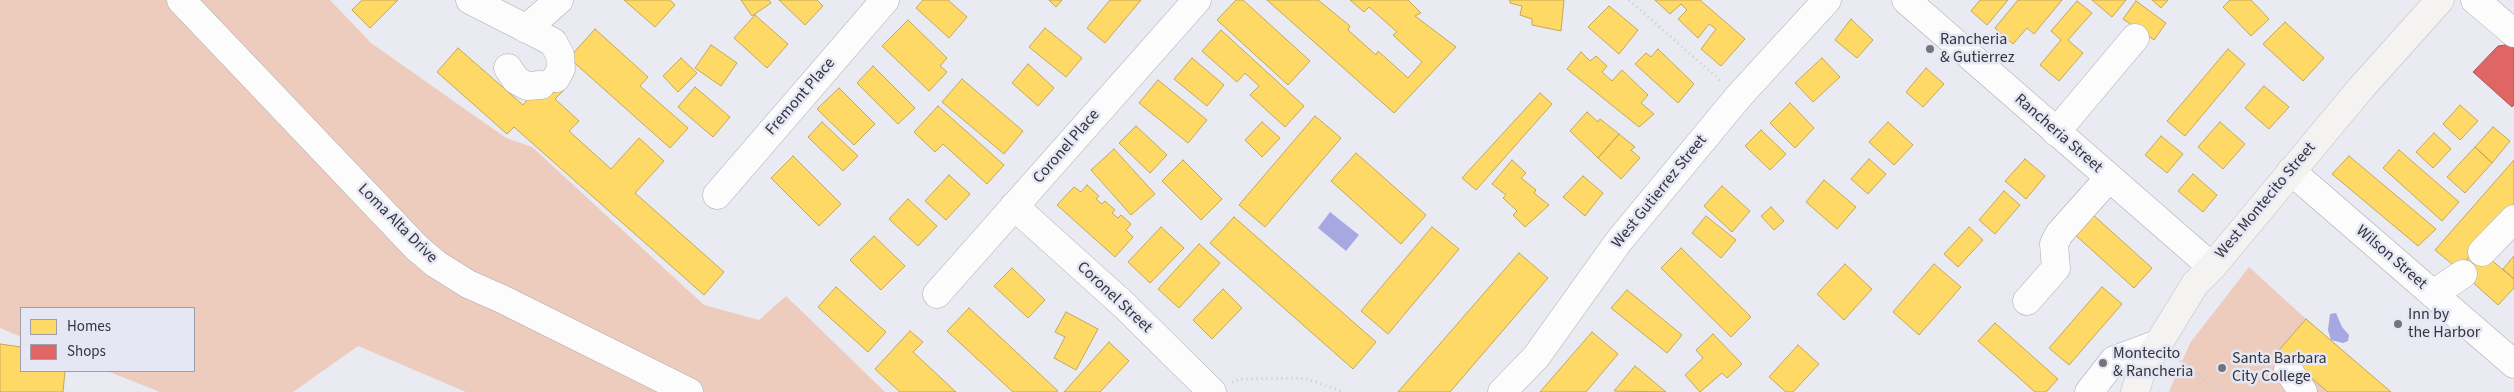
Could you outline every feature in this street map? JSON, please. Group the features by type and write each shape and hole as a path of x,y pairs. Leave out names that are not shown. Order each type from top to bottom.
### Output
{"main road":[{"name":"West Montecito Street","path":"2135,392 2141,372 2166,351 2194,284 2212,267 2361,88 2440,0"}],"street":[{"name":"Loma Alta Drive","path":"181,0 417,248 436,264 468,284 511,303 689,392"},
{"path":"470,0 553,42 560,54 561,69 548,82 527,86 516,80 508,68"},
{"path":"526,29 559,0"},
{"name":"Fremont Place","path":"717,194 885,0"},
{"name":"Coronel Place","path":"937,294 1197,0"},
{"name":"West Gutierrez Street","path":"1502,392 1536,357 1619,241 1739,96 1827,0"},
{"name":"Rancheria Street","path":"1906,0 2212,267"},
{"path":"2475,0 2510,20"},
{"path":"2056,132 2135,38"},
{"name":"Wilson Street","path":"2291,171 2514,364"},
{"path":"2026,301 2056,268 2054,244 2059,234 2109,178"},
{"name":"Coronel Street","path":"1014,206 1125,306 1211,391"},
{"path":"2482,252 2514,219"},
{"path":"2433,294 2464,274"},
{"path":"2089,392 2114,360 2166,351"}],"path":[{"path":"1629,0 1739,96"},
{"path":"2166,351 2222,392"},
{"path":"2199,374 2201,392"},
{"path":"1211,391 1240,379 1296,378 1317,382 1343,392"}],"shaded area":[{"path":"0,0 330,0 371,43 506,138 532,147 704,305 759,320 786,296 885,392 466,392 358,346 293,392 160,392 110,372 195,372 195,307 20,307 20,337 0,328"},
{"path":"2249,267 2391,392 2169,392 2190,343"}],"water":[{"path":"1330,212 1359,235 1346,251 1318,228"},
{"path":"2336,313 2342,327 2349,335 2348,341 2343,343 2331,340 2328,330 2330,314"}],"building: Homes":[{"path":"362,0 398,0 370,28 352,10"},
{"path":"624,0 670,0 675,5 655,27"},
{"path":"741,0 769,0 771,3 752,16"},
{"path":"779,0 817,0 823,6 805,25"},
{"path":"923,0 948,0 967,17 949,38 916,8"},
{"path":"1049,0 1062,0 1056,7"},
{"path":"1110,0 1141,0 1105,43 1087,28"},
{"path":"1236,0 1243,0 1310,61 1288,85 1217,20"},
{"path":"1267,0 1318,0 1350,26 1348,30 1376,55 1378,51 1408,78 1422,62 1393,35 1397,32 1369,7 1364,12 1350,0 1408,0 1421,13 1415,16 1456,47 1394,113"},
{"path":"1510,0 1564,0 1561,31 1532,25 1532,19 1520,15 1522,6 1510,3"},
{"path":"1655,0 1700,0 1745,39 1721,66 1701,49 1716,29 1709,24 1698,38 1678,19 1687,10 1681,4 1670,14"},
{"path":"1980,0 2008,0 1987,25 1971,11"},
{"path":"2018,0 2062,0 2034,34 2027,28 2013,44 1995,28"},
{"path":"2092,0 2126,0 2112,17"},
{"path":"2152,0 2168,0 2161,8"},
{"path":"2230,0 2251,0 2269,19 2251,36 2223,7"},
{"path":"2077,1 2092,13 2068,40 2083,53 2059,81 2040,65 2061,40 2051,31"},
{"path":"2136,1 2166,23 2154,40 2123,19"},
{"path":"1609,6 1638,30 1619,54 1588,27"},
{"path":"755,15 788,44 767,68 734,38"},
{"path":"1851,19 1873,40 1857,58 1835,40"},
{"path":"908,20 947,58 940,66 947,72 929,91 882,46"},
{"path":"2285,22 2324,58 2303,81 2263,44"},
{"path":"1045,28 1082,58 1066,77 1029,47"},
{"path":"595,29 648,77 640,86 688,128 670,148 569,58"},
{"path":"1221,30 1304,106 1285,127 1250,95 1259,86 1245,73 1237,82 1202,51"},
{"path":"711,45 737,63 721,86 695,68"},
{"path":"458,48 523,105 531,95 536,100 554,81 564,90 555,99 579,121 569,131 611,169 639,138 664,161 635,193 724,272 704,295 514,127 507,134 437,72"},
{"path":"1658,49 1694,84 1678,103 1635,64 1646,53 1651,57"},
{"path":"2228,49 2245,64 2185,136 2167,121"},
{"path":"1581,52 1590,61 1596,56 1607,66 1602,72 1612,81 1622,70 1648,95 1641,103 1654,114 1639,127 1567,69"},
{"path":"681,58 697,73 678,92 663,76"},
{"path":"1192,58 1224,85 1207,106 1174,79"},
{"path":"1822,58 1840,77 1813,102 1795,83"},
{"path":"1028,64 1054,88 1038,106 1012,83"},
{"path":"873,66 915,108 898,124 857,83"},
{"path":"1926,68 1944,84 1923,107 1906,92"},
{"path":"962,79 1023,131 1004,154 942,102"},
{"path":"1158,80 1207,120 1188,143 1139,103"},
{"path":"2264,86 2289,107 2269,129 2245,108"},
{"path":"695,87 730,117 713,137 678,107"},
{"path":"839,88 875,124 854,145 817,109"},
{"path":"1540,93 1552,104 1476,190 1462,178"},
{"path":"1790,103 1814,128 1795,148 1770,123"},
{"path":"2460,105 2478,121 2460,140 2443,124"},
{"path":"938,106 1004,165 987,184 943,144 935,152 914,132"},
{"path":"1587,112 1598,122 1600,119 1619,134 1598,158 1570,131"},
{"path":"1315,116 1341,138 1265,227 1239,205"},
{"path":"822,122 858,156 843,171 808,137"},
{"path":"1262,122 1280,138 1262,157 1245,140"},
{"path":"1888,122 1913,145 1894,165 1869,142"},
{"path":"2220,122 2245,144 2223,169 2198,147"},
{"path":"1136,126 1167,155 1150,173 1119,143"},
{"path":"2493,127 2510,141 2492,163 2475,147"},
{"path":"1761,130 1786,154 1770,170 1745,146"},
{"path":"2434,133 2451,149 2433,168 2416,152"},
{"path":"1619,134 1635,147 1631,150 1640,158 1621,179 1598,158"},
{"path":"2161,136 2183,154 2167,173 2145,155"},
{"path":"2475,147 2492,163 2465,193 2447,177"},
{"path":"1114,149 1155,194 1131,215 1091,170"},
{"path":"2399,150 2459,202 2442,221 2383,168"},
{"path":"1356,153 1426,215 1401,244 1331,181"},
{"path":"793,156 841,204 819,226 771,178"},
{"path":"2349,156 2436,229 2418,246 2332,174"},
{"path":"1869,159 1886,174 1868,194 1851,179"},
{"path":"2025,159 2045,176 2026,199 2005,181"},
{"path":"1183,160 1222,199 1201,220 1162,181"},
{"path":"1512,160 1526,173 1521,178 1536,190 1534,193 1549,205 1525,227 1513,215 1517,211 1503,198 1506,195 1492,184"},
{"path":"2514,160 2514,206 2458,269 2435,250"},
{"path":"2193,174 2217,195 2203,212 2178,191"},
{"path":"949,175 970,194 946,220 925,201"},
{"path":"1583,176 1603,193 1585,216 1563,197"},
{"path":"1824,180 1856,207 1837,229 1806,202"},
{"path":"1087,185 1099,196 1096,199 1102,204 1105,201 1115,210 1112,213 1118,218 1121,215 1131,224 1126,230 1133,237 1115,257 1057,205 1074,187 1081,192"},
{"path":"1722,186 1750,211 1732,232 1704,206"},
{"path":"2004,191 2020,205 1995,234 1979,220"},
{"path":"908,199 937,226 918,246 889,219"},
{"path":"1771,207 1784,221 1774,230 1761,216"},
{"path":"2091,213 2152,268 2134,288 2073,233"},
{"path":"1706,216 1736,240 1721,258 1692,233"},
{"path":"1234,217 1376,342 1353,369 1210,243"},
{"path":"1161,227 1184,248 1150,283 1128,262"},
{"path":"1432,227 1459,249 1388,334 1361,311"},
{"path":"1969,227 1983,240 1958,267 1944,254"},
{"path":"874,236 905,266 881,290 850,260"},
{"path":"1199,244 1220,263 1179,308 1158,289"},
{"path":"1681,248 1751,317 1731,337 1661,268"},
{"path":"2477,248 2514,279 2514,288 2498,305 2458,269"},
{"path":"1519,253 1548,278 1450,392 1398,392"},
{"path":"2514,256 2514,279 2503,269"},
{"path":"1845,264 1872,289 1844,320 1817,294"},
{"path":"1934,264 1961,287 1919,335 1893,312"},
{"path":"1012,268 1045,300 1028,318 994,286"},
{"path":"836,287 886,332 868,352 818,307"},
{"path":"2102,287 2122,304 2069,365 2049,348"},
{"path":"1223,289 1242,308 1212,339 1193,320"},
{"path":"1627,290 1682,335 1667,353 1611,308"},
{"path":"969,308 1058,391 1013,392 947,331"},
{"path":"1066,312 1098,329 1076,370 1054,358 1065,337 1055,332"},
{"path":"2306,319 2391,392 2328,392 2279,350"},
{"path":"1995,323 2058,379 2046,392 2035,392 1978,341"},
{"path":"910,331 923,342 913,352 956,392 900,392 875,369"},
{"path":"1592,332 1618,354 1586,392 1540,392"},
{"path":"1713,334 1742,364 1727,378 1722,373 1700,392 1685,375 1703,358 1696,350"},
{"path":"1109,342 1129,361 1100,392 1064,392"},
{"path":"0,344 20,347 20,372 65,372 63,392 0,392"},
{"path":"1798,345 1819,364 1793,392 1786,392 1769,377"},
{"path":"1635,366 1666,392 1614,391"}],"building: Shops":[{"path":"2512,44 2514,46 2514,105 2512,107 2473,72 2498,46"}],"place":[{"name":"Rancheria & Gutierrez","path":"1930,49"},
{"name":"Inn by the Harbor","path":"2398,324"},
{"name":"Montecito & Rancheria","path":"2103,363"},
{"name":"Santa Barbara City College","path":"2222,368"}]}
